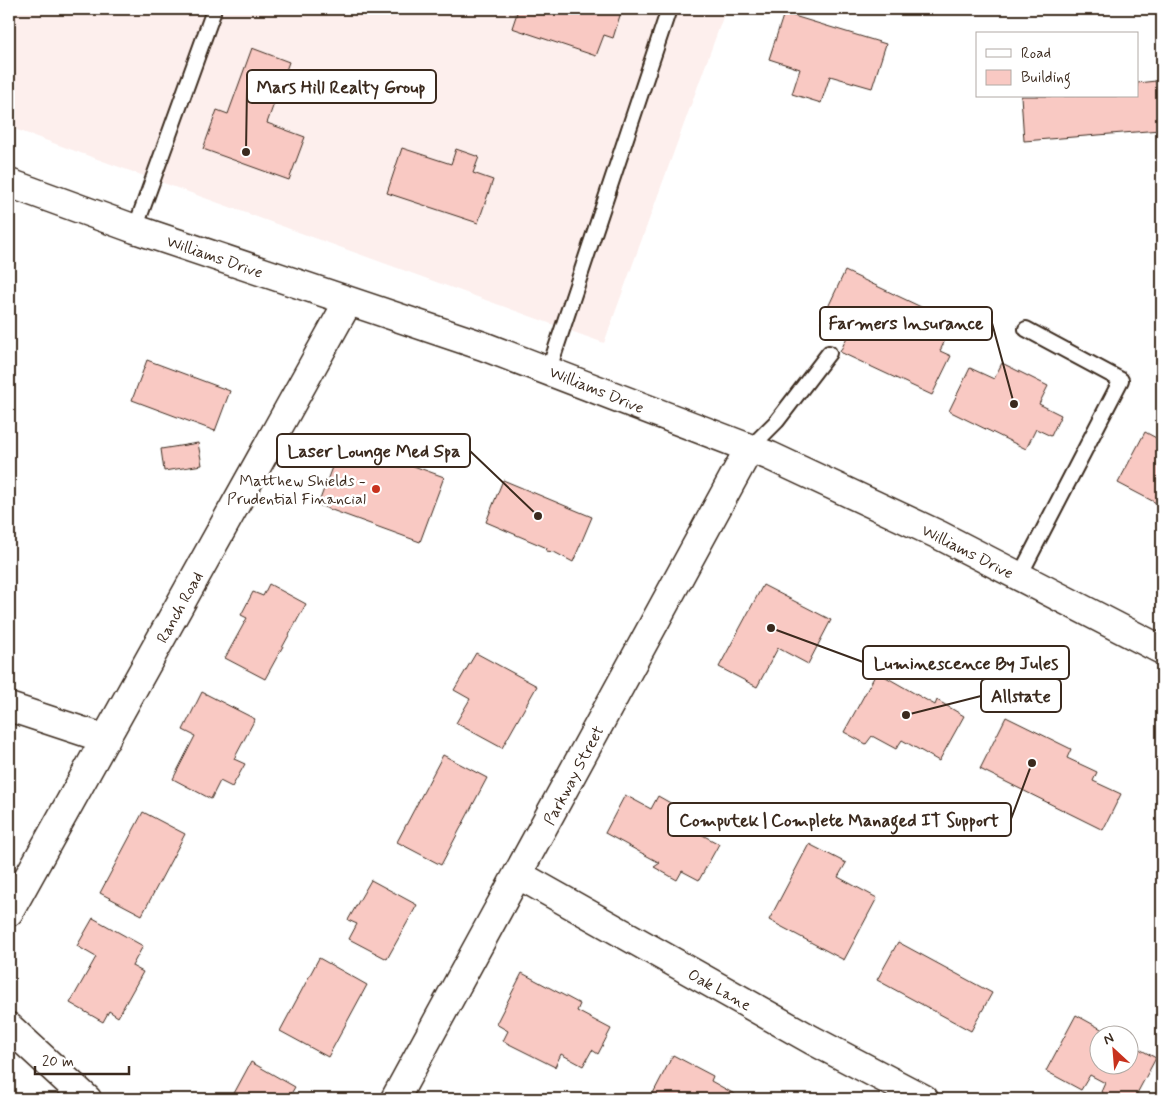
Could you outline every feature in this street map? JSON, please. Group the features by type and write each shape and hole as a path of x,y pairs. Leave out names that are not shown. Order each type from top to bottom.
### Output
{"street":[{"name":"Williams Drive","path":"9,183 135,229 548,369 770,456 939,535 1162,650"},
{"name":"Ranch Road","path":"9,912 348,302"},
{"name":"Parkway Street","path":"395,1099 519,875 749,449"},
{"path":"9,707 106,739"},
{"name":"Oak Lane","path":"519,875 803,1035 924,1099"},
{"path":"9,1027 87,1099"}],"lane":[{"path":"548,369 669,9"},
{"path":"135,229 213,13"},
{"path":"1019,577 1121,380 1026,328"},
{"path":"749,449 777,421 828,353"}],"shaded area":[{"path":"9,9 726,9 604,343 9,127"}],"building":[{"path":"505,9 622,9 613,38 604,35 596,56 512,28 517,13"},
{"path":"784,13 886,44 872,88 830,76 821,103 792,94 800,69 769,59"},
{"path":"252,48 289,62 267,123 305,137 289,180 203,149 217,110 228,114"},
{"path":"1156,81 1160,130 1024,141 1021,98 1138,98 1138,83"},
{"path":"402,148 451,164 456,149 479,157 473,173 493,180 478,223 387,193"},
{"path":"845,271 938,315 930,330 946,338 940,351 951,356 932,395 840,352 848,335 821,322"},
{"path":"147,360 230,391 215,431 132,400"},
{"path":"1002,363 1048,386 1039,404 1061,415 1051,436 1036,429 1026,449 949,411 970,368 994,379"},
{"path":"1145,432 1162,441 1162,506 1118,483"},
{"path":"342,440 444,477 420,542 318,505"},
{"path":"198,443 202,465 164,471 161,449"},
{"path":"503,480 592,517 573,562 554,552 546,551 547,548 486,522"},
{"path":"269,584 306,604 265,679 225,658 247,618 241,615 253,592 263,596"},
{"path":"763,585 831,620 808,664 778,648 757,687 719,667"},
{"path":"476,653 537,686 502,748 456,723 470,699 454,690"},
{"path":"877,672 935,705 937,700 964,716 939,761 902,740 896,749 872,736 866,744 844,732"},
{"path":"202,692 255,719 234,759 245,764 232,787 220,781 211,799 173,779 195,736 183,730"},
{"path":"1006,717 1071,749 1067,758 1097,772 1093,781 1121,794 1103,830 980,769"},
{"path":"443,755 487,778 441,865 397,842"},
{"path":"625,795 651,809 658,796 690,814 684,825 719,844 699,880 682,871 677,880 654,867 660,863 605,833"},
{"path":"143,812 185,834 142,915 100,893"},
{"path":"809,844 846,863 838,877 877,898 844,960 769,920"},
{"path":"371,880 417,905 387,959 349,939 357,924 348,920"},
{"path":"93,918 143,946 132,966 143,972 118,1017 109,1011 103,1022 70,1003 96,957 77,946"},
{"path":"898,942 992,993 971,1031 877,980"},
{"path":"319,958 367,985 328,1057 280,1031"},
{"path":"522,973 580,1004 577,1011 611,1029 598,1054 592,1050 583,1066 561,1054 555,1067 503,1041 508,1031 496,1024"},
{"path":"1076,1015 1096,1026 1088,1026 1089,1076 1081,1090 1046,1071"},
{"path":"1138,1048 1156,1058 1134,1099 1115,1099 1101,1092 1105,1083 1092,1076 1138,1076"},
{"path":"673,1055 713,1076 711,1081 738,1096 736,1099 650,1099"},
{"path":"251,1062 295,1087 288,1099 231,1099"}],"place":[{"name":"Mars Hill Realty Group","path":"246,152"},
{"name":"Farmers Insurance","path":"1014,404"},
{"name":"Matthew Shields - Prudential Financial","path":"376,489"},
{"name":"Laser Lounge Med Spa","path":"538,516"},
{"name":"Luminescence By Jules","path":"771,628"},
{"name":"Allstate","path":"906,715"},
{"name":"Computek | Complete Managed IT Support","path":"1032,763"}]}
